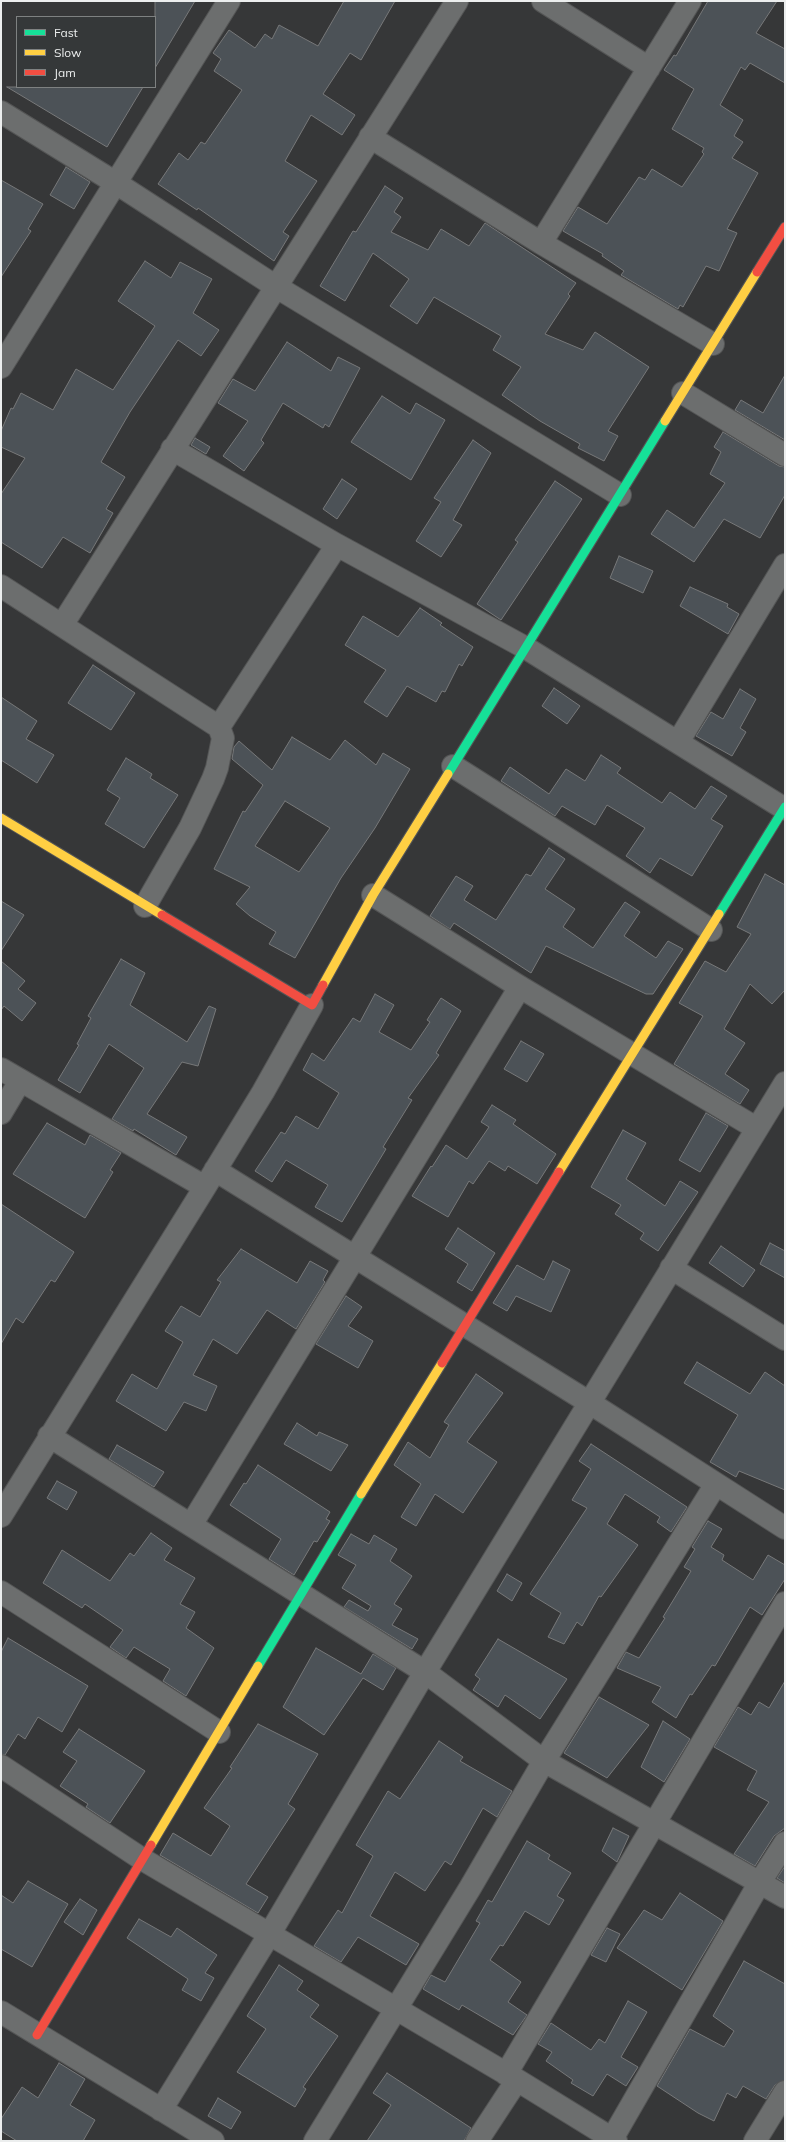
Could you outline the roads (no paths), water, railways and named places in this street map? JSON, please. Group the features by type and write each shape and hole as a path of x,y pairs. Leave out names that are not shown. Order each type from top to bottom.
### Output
{"street":[{"path":"1,367 229,1"},
{"path":"62,625 275,286 457,1"},
{"path":"543,1 649,68"},
{"path":"541,243 690,1"},
{"path":"1,112 116,183 275,286 620,495"},
{"path":"370,137 541,243 713,344"},
{"path":"2,1514 263,1092 373,895 785,227"},
{"path":"683,393 785,455"},
{"path":"37,2035 219,1732 300,1593 466,1327 785,808 526,648 337,545 172,450"},
{"path":"219,727 337,545"},
{"path":"678,742 785,565"},
{"path":"1,586 219,727 223,738 218,768 214,779 190,828 145,906"},
{"path":"453,766 711,930"},
{"path":"1,818 145,906 312,1005"},
{"path":"373,895 520,987 756,1128"},
{"path":"191,1525 520,987"},
{"path":"1,1069 20,1081 210,1179 355,1259 590,1403 785,1528"},
{"path":"1,1113 20,1081"},
{"path":"161,2110 269,1935 425,1672 756,1128 785,1083"},
{"path":"672,1268 785,1339"},
{"path":"49,1436 425,1672 544,1760 785,1897"},
{"path":"314,2141 470,1888 544,1760 716,1484"},
{"path":"1,1592 219,1732"},
{"path":"477,2141 511,2077 655,1824 785,1603"},
{"path":"1,1766 142,1859 511,2077 614,2140 760,1882 785,1843"},
{"path":"1,2012 213,2141"},
{"path":"755,2141 785,2092"}]}
